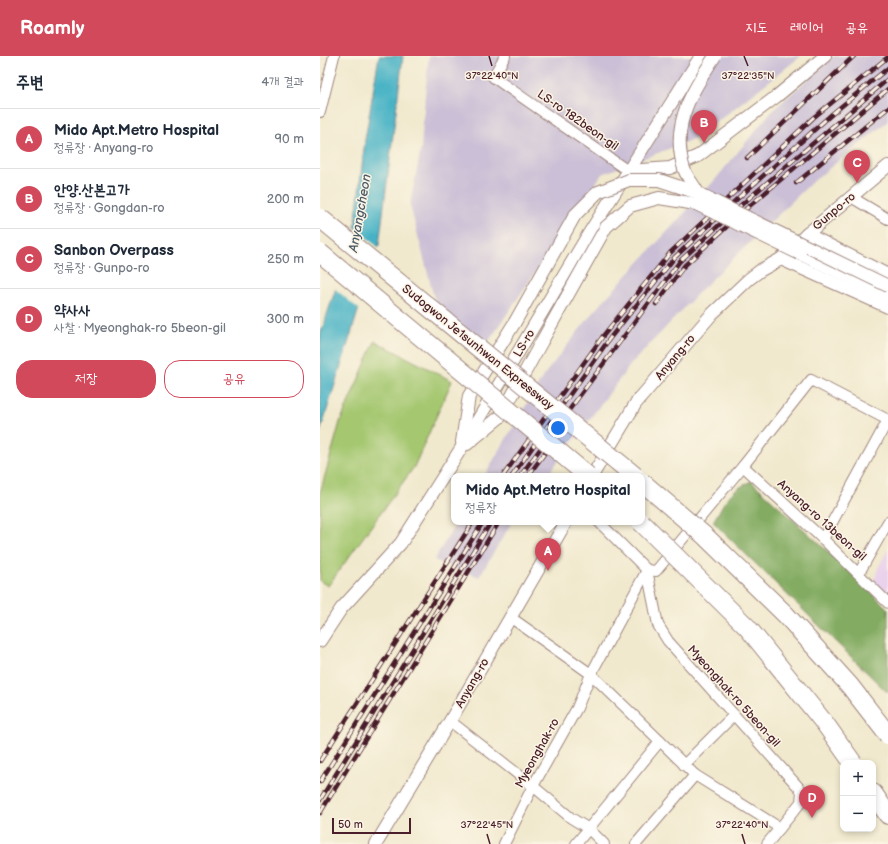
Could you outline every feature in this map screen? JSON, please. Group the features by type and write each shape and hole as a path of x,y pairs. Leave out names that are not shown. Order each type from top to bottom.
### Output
{"highway":[{"name":"Sudogwon Je1sunhwan Expressway","path":"320,218 631,473"},
{"path":"320,253 584,473"},
{"path":"645,485 706,537 786,615 850,686 888,735"},
{"path":"644,525 748,628 826,725 851,760"},
{"path":"875,796 888,814"}],"street":[{"path":"320,112 334,56"},
{"name":"LS-ro 182beon-gil","path":"505,56 493,77 628,171"},
{"name":"LS-ro","path":"320,641 341,609 401,543 460,450 588,235 701,56"},
{"path":"698,192 687,176 682,164 679,131 686,106 715,56"},
{"path":"628,171 670,168 698,156 777,96 825,56"},
{"name":"Gunpo-ro","path":"781,259 807,234 888,166"},
{"path":"460,450 469,396 515,322 575,215 598,192 630,180 659,180 698,192 888,286"},
{"path":"850,197 888,219"},
{"path":"460,450 501,416 606,227 630,206 659,198 696,204 888,295"},
{"path":"807,234 888,275"},
{"path":"781,259 888,307"},
{"name":"Anyang-ro","path":"594,473 636,403 711,314 749,279 761,270 781,259"},
{"path":"602,525 647,570 656,571 743,466 811,380 888,420 823,539"},
{"name":"Anyang-ro 13beon-gil","path":"743,466 859,573 888,522"},
{"name":"Anyang-ro","path":"376,844 450,721 564,525"},
{"name":"Myeonghak-ro","path":"504,844 533,786 577,708 591,674 647,570"},
{"name":"Myeonghak-ro 5beon-gil","path":"647,570 658,625 668,641 802,791 801,802 766,844"},
{"path":"859,573 888,603"},
{"path":"510,617 591,674 695,775 780,828"},
{"path":"684,765 734,715"},
{"path":"450,721 571,818 589,828 604,844"},
{"path":"576,844 660,741"},
{"path":"636,844 695,775"}],"shaded area":[{"path":"429,56 801,56 695,139 602,174 486,345 436,305 410,205 421,149"},
{"path":"834,56 888,56 888,121 811,183 701,290 631,364 549,473 486,473 544,375 595,310 714,181 771,112"},
{"path":"455,525 510,525 479,577 434,560"},
{"path":"888,549 888,596 874,581 878,568"}],"green space":[{"path":"375,341 452,381 414,467 328,586 320,581 320,493 340,422"},
{"path":"751,481 860,581 888,609 888,693 713,522 725,501 735,490"}],"water":[{"name":"Anyangcheon","path":"379,56 403,56 379,245 320,432 320,335 354,235 365,140"}],"pier":[{"path":"353,226 379,248 360,310 334,288 352,235"}],"railway":[{"path":"747,158 854,56"},
{"path":"505,473 603,336 670,253 814,117 888,57"},
{"path":"514,473 610,338 675,257 832,114 888,68"},
{"path":"522,473 680,261 741,205 888,79"},
{"path":"656,304 684,266 747,208 888,89"},
{"path":"796,183 888,108"},
{"path":"530,473 544,454"},
{"path":"320,761 471,525"},
{"path":"320,782 481,525"},
{"path":"320,800 489,525"},
{"path":"320,813 497,525"}],"place":[{"name":"안양.산본고가","path":"704,143"},
{"name":"Sanbon Overpass","path":"857,183"},
{"name":"Mido Apt.Metro Hospital","path":"548,571"},
{"name":"약사사","path":"812,818"}]}
